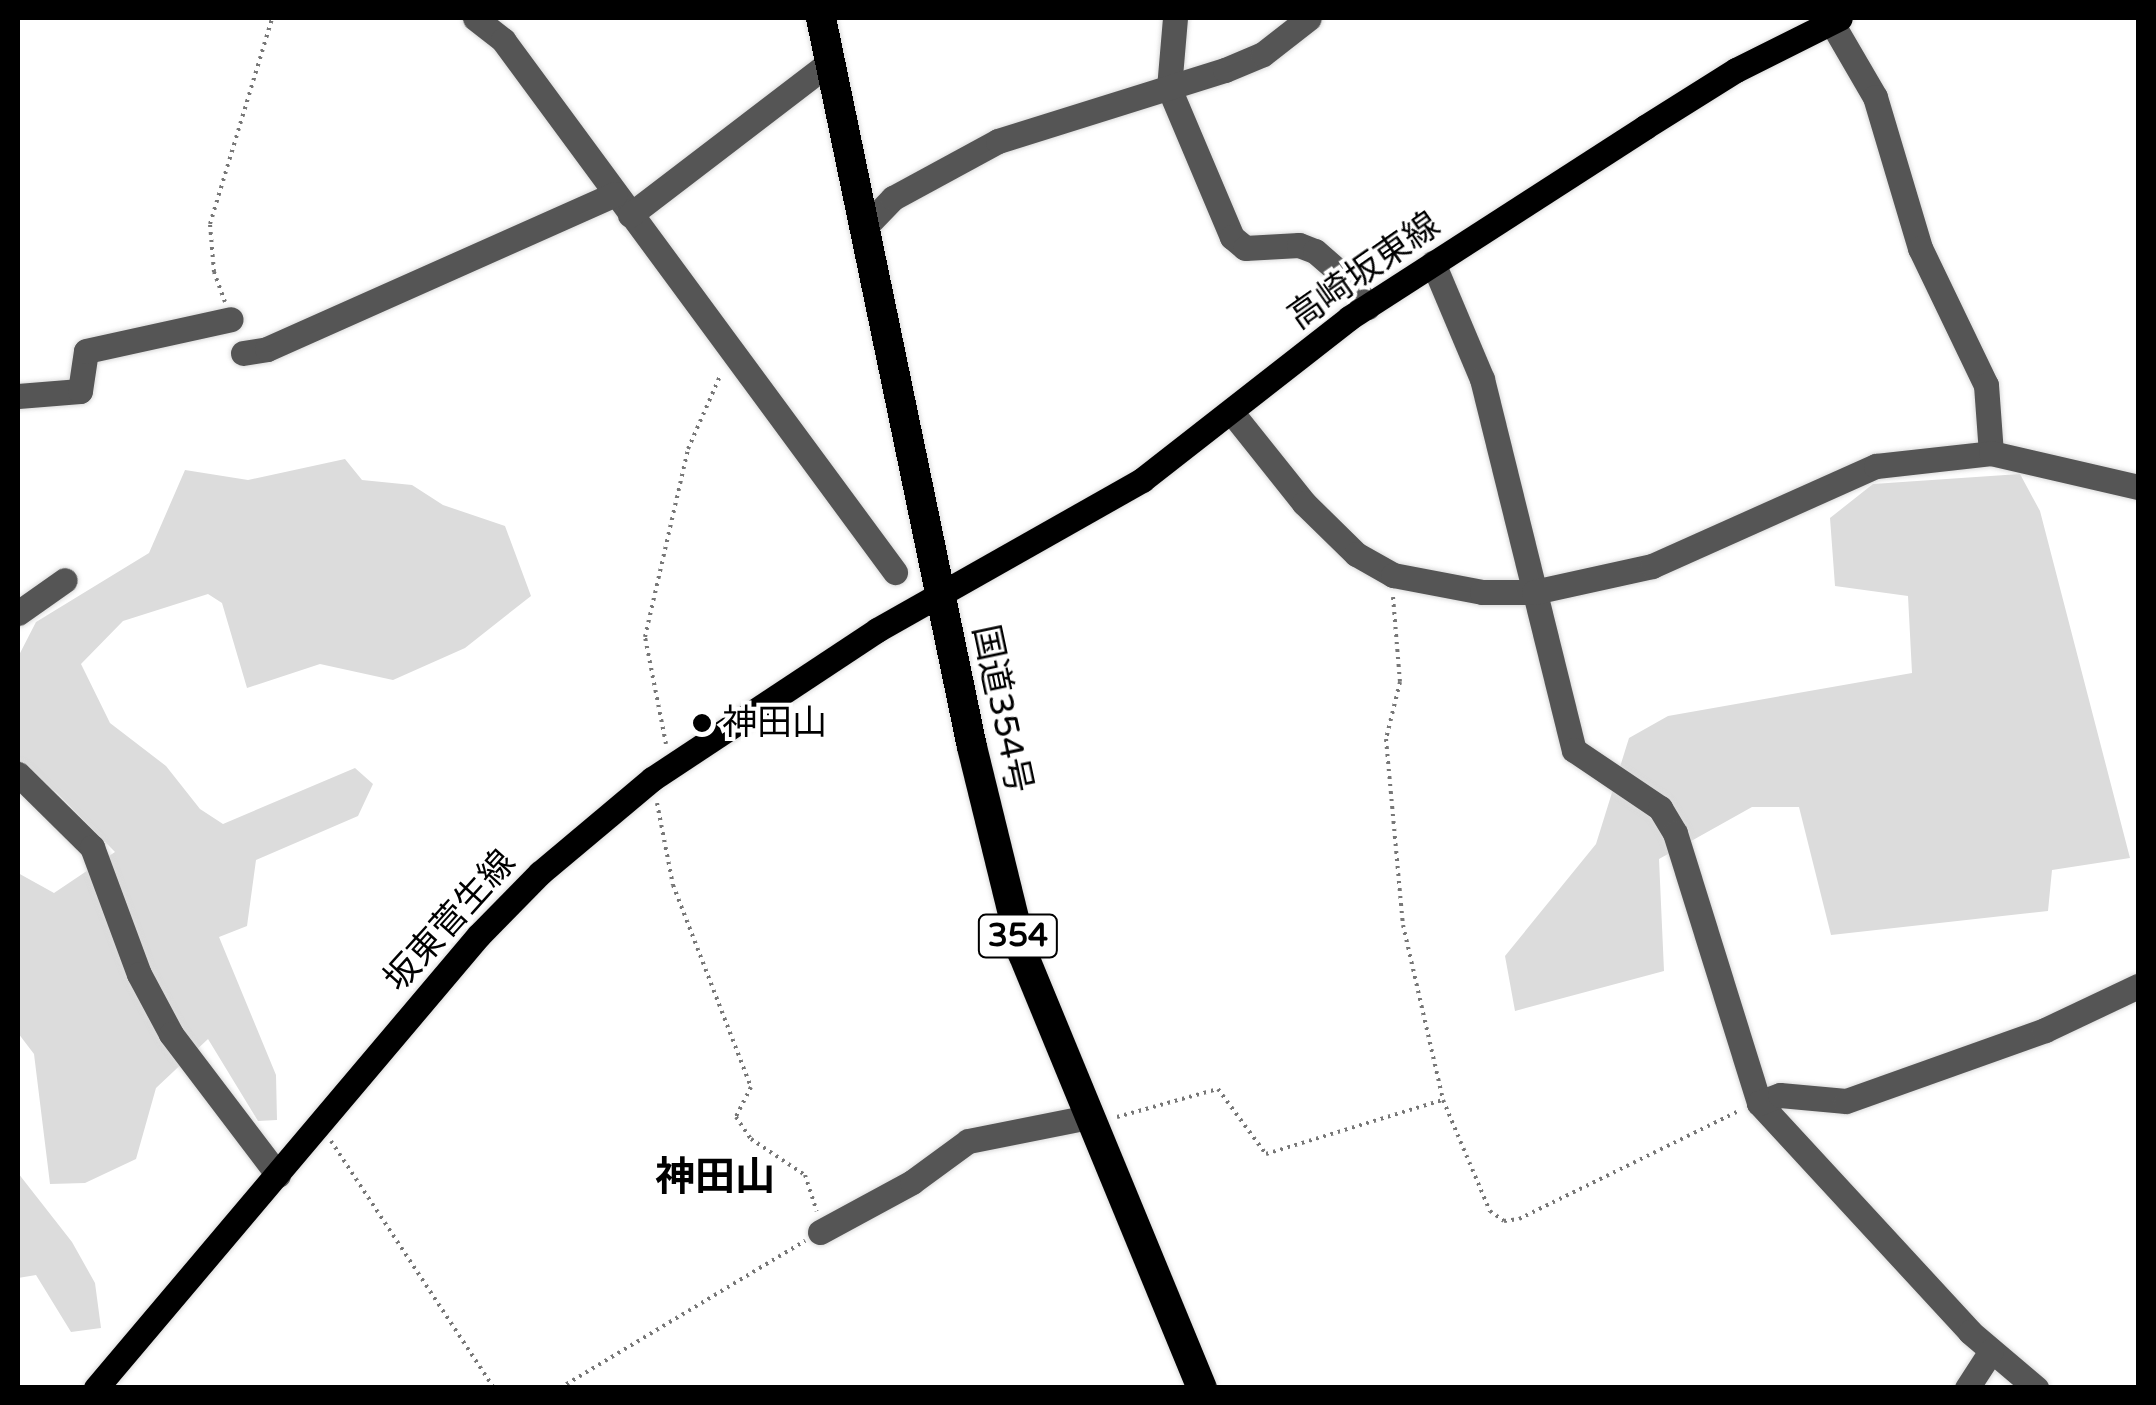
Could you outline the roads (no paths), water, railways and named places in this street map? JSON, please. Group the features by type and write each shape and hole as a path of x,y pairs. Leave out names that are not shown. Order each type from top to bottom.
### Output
{"highway":[{"name":"国道354号","path":"821,18 940,597 1023,954 1202,1388"}],"main road":[{"name":"高崎坂東線","path":"940,597 1142,480 1234,414 1367,307 1433,263 1736,70 1834,19"},
{"name":"坂東菅生線","path":"96,1388 479,934 540,873 674,762 803,676 940,597"}],"street":[{"path":"476,18 502,29 623,204 895,572"},
{"path":"1175,18 1169,88 1232,237 1245,248 1299,245 1315,251 1354,284 1367,307"},
{"path":"864,228 893,198 998,142 1262,54 1309,18"},
{"path":"1834,19 1875,98 1920,248 1986,384 1991,453"},
{"path":"243,354 267,349 623,204 830,62"},
{"path":"1433,263 1482,378 1574,750 1660,808 1675,833 1759,1103 1990,1350 2036,1388"},
{"path":"18,396 80,391 78,368 86,351 231,318"},
{"path":"1234,414 1304,503 1356,554 1393,575 1482,592 1534,592 1652,566 1876,466 1991,453 2138,487"},
{"path":"18,613 65,580"},
{"path":"18,774 92,847 139,974 171,1034 278,1175"},
{"path":"1759,1103 1780,1095 1846,1101 2044,1030 2138,986"},
{"path":"820,1232 912,1182 968,1141 1088,1117"},
{"path":"1967,1388 1990,1350"}],"place":[{"name":"神田山","path":"702,723"}],"district":[{"name":"神田山","path":"715,1177"}]}
